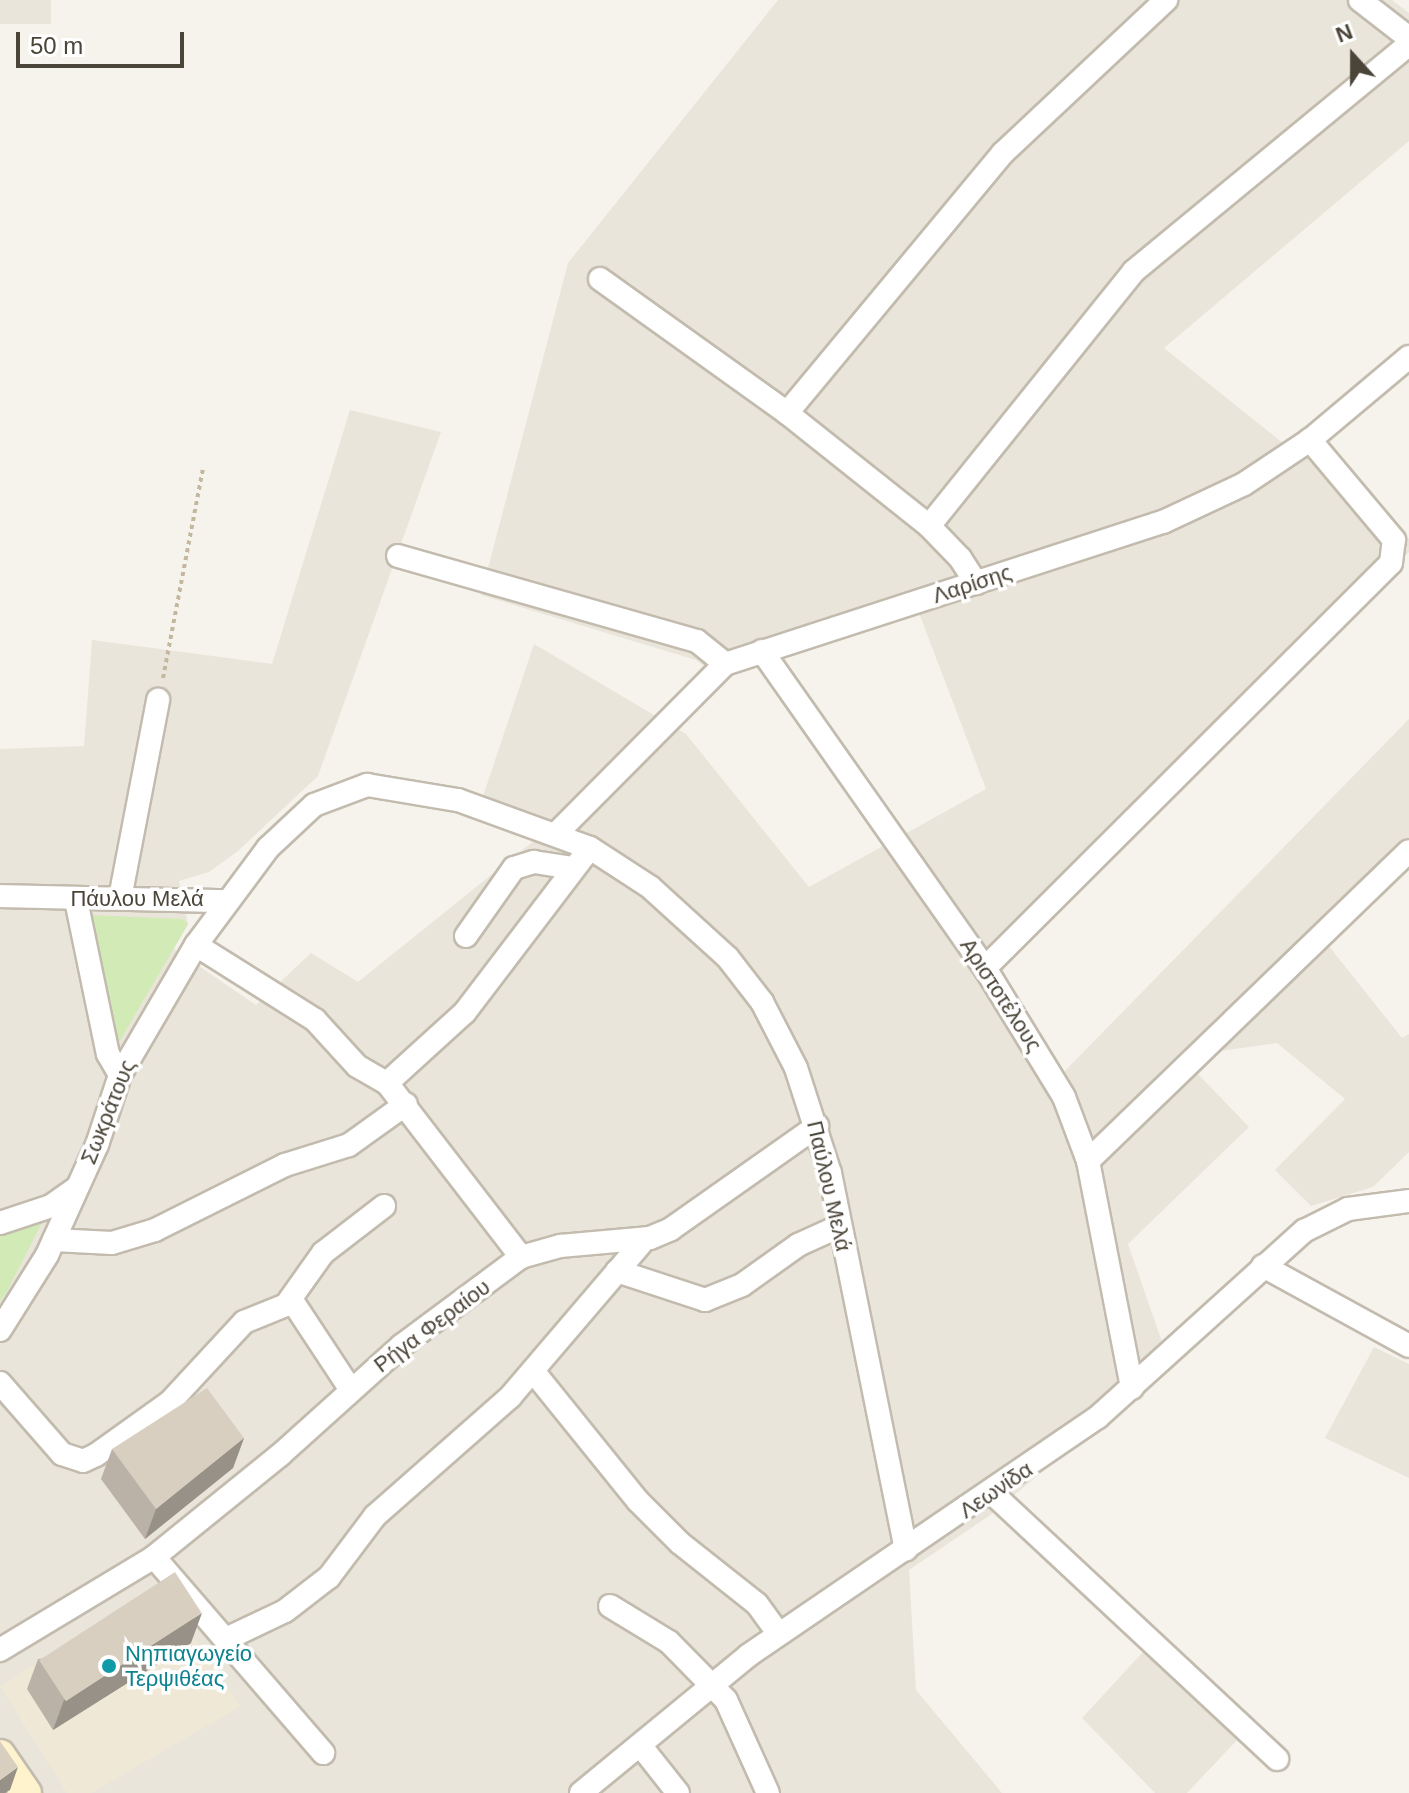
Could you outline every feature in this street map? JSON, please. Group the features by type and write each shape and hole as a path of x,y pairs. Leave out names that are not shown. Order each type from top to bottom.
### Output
{"street":[{"path":"787,413 1003,153 1166,0"},
{"path":"929,526 1134,271 1409,41 1360,0"},
{"path":"600,279 787,413 929,526 976,583"},
{"name":"Λαρίσης","path":"556,834 725,664 1163,522 1244,484 1310,440 1409,357"},
{"path":"985,968 1391,563 1394,540 1310,440"},
{"path":"398,556 697,641 725,664"},
{"name":"Αριστοτέλους","path":"762,651 985,968 1051,1072 1088,1161 1132,1388"},
{"path":"120,898 158,700"},
{"name":"Πάυλου Μελά","path":"0,896 228,901 268,848 314,805 367,785 458,800 556,834"},
{"name":"Παύλου Μελά","path":"556,834 590,848 650,887 728,958 762,1002 796,1068 817,1126 840,1226 906,1549"},
{"path":"387,1083 465,1012 590,848"},
{"path":"1088,1161 1409,851"},
{"path":"466,936 514,868 534,862 572,868"},
{"path":"76,900 108,1054 120,1075"},
{"name":"Σωκράτους","path":"0,1330 54,1240 120,1075 196,945 228,901"},
{"path":"196,945 315,1020 357,1066 387,1083 521,1257"},
{"path":"54,1240 112,1243 155,1230 285,1165 349,1145 406,1104"},
{"name":"Ρήγα Φεραίου","path":"0,1650 154,1557 401,1346 521,1257 560,1246 645,1239 714,1202 817,1126"},
{"path":"0,1223 51,1206 77,1188"},
{"name":"Λεωνίδα","path":"581,1793 711,1685 779,1634 992,1493 1132,1388 1263,1266 1331,1214 1409,1201"},
{"path":"0,1383 53,1446 71,1460 83,1461 170,1402 244,1322 291,1299 323,1253 384,1206"},
{"path":"617,1271 705,1300 742,1285 798,1245 840,1226"},
{"path":"226,1639 285,1611 317,1588 375,1516 533,1371 645,1239"},
{"path":"1263,1266 1409,1346"},
{"path":"291,1299 351,1390"},
{"path":"533,1371 638,1501 701,1562 757,1604 779,1634"},
{"path":"992,1493 1277,1759"},
{"path":"154,1557 323,1753"},
{"path":"610,1606 669,1642 711,1685 739,1721 768,1793"},
{"path":"640,1745 678,1793"},
{"path":"0,1755 26,1793"}],"path":[{"path":"158,700 203,468"}],"shaded area":[{"path":"0,0 51,0 51,24 0,24"},
{"path":"778,0 1392,0 1409,13 1409,141 1164,348 1298,455 1323,437 1409,539 1409,552 996,964 995,976 1060,1076 1409,719 1409,867 1328,945 1402,1038 1409,1034 1409,1152 1373,1187 1311,1206 1275,1170 1345,1099 1277,1043 1220,1051 1197,1073 1249,1127 1128,1244 1170,1365 989,1516 909,1570 916,1690 1002,1793 0,1793 0,749 84,746 92,640 272,664 350,410 441,432 318,776 238,851 209,872 179,881 188,924 174,949 256,1005 311,953 358,982 552,826 482,799 534,644 686,734 809,887 986,789 919,613 721,679 696,660 481,595 568,263"},
{"path":"1374,1347 1409,1364 1409,1478 1325,1438"},
{"path":"159,1588 241,1706 91,1793 67,1793 0,1686"},
{"path":"1143,1652 1239,1738 1187,1793 1155,1793 1082,1718"}],"green space":[{"path":"89,915 183,919 188,924 118,1044 112,1042"},
{"path":"46,1215 6,1293 0,1301 0,1230"}],"building":[{"path":"207,1388 244,1438 156,1509 112,1449"},
{"path":"175,1572 202,1613 66,1701 39,1660"},
{"path":"0,1741 18,1767 0,1780"}],"place":[{"name":"Νηπιαγωγείο Τερψιθέας","path":"109,1666"}]}
